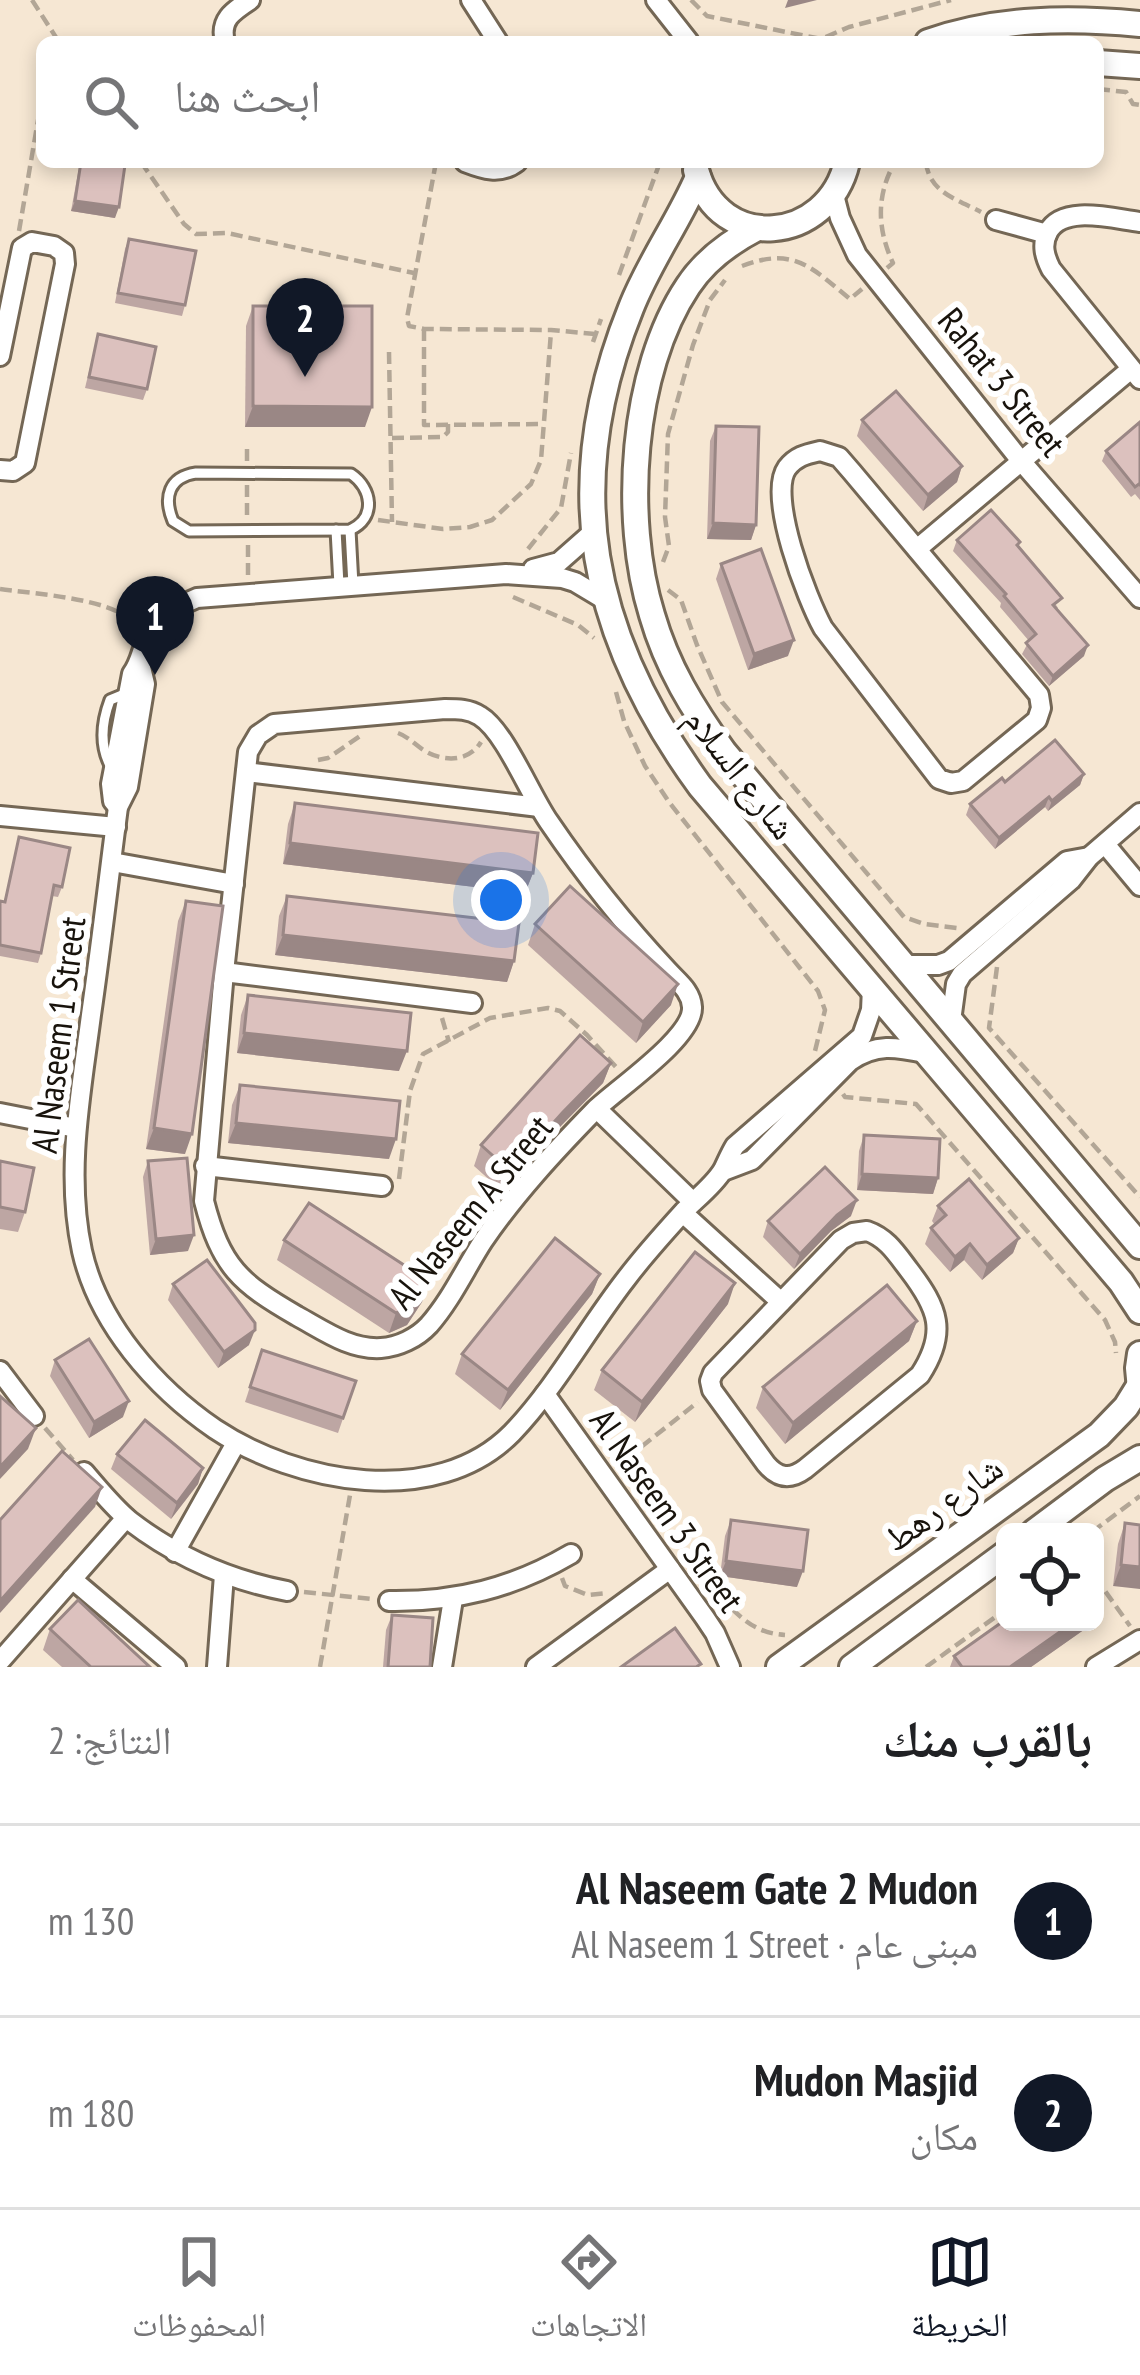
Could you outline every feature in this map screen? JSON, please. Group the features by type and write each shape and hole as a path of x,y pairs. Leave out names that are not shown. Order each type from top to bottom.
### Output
{"street":[{"path":"224,36 229,16 250,0"},
{"path":"471,0 494,36"},
{"path":"656,0 684,36"},
{"path":"672,0 698,36"},
{"path":"950,36 1028,21 1140,24"},
{"path":"1104,63 1140,66"},
{"path":"696,170 707,195 721,210 757,228 791,226 822,210 835,195 845,168"},
{"name":"شارع السلام","path":"696,170 680,216 649,268 615,352 596,441 593,532 605,600 621,650 669,744 700,786 1121,1282 1140,1311"},
{"name":"Rahat 3 Street","path":"835,195 849,240 875,278 1140,598"},
{"path":"917,549 1136,374 1051,269 1043,246 1056,223 1068,217 1140,222"},
{"path":"996,220 1047,234"},
{"name":"شارع السلام","path":"757,228 723,248 687,287 651,369 640,415 636,461 639,543 651,613 669,662 693,710 724,752 1140,1246"},
{"path":"0,356 22,248 32,242 54,246 64,253 65,264 25,463 13,471 0,470"},
{"path":"820,452 839,457 917,549 1039,695 1037,720 963,781 939,778 823,628 795,558 780,487 787,468 801,456 820,452"},
{"name":"Al Naseem 1 Street","path":"506,574 559,562 593,532"},
{"name":"Al Naseem 1 Street","path":"605,600 562,578 506,574 197,598 175,607 157,623 127,693 126,795 117,817 76,1128 74,1186 82,1253 106,1312 141,1365 186,1409 236,1443 301,1469 353,1480 393,1481 435,1475 474,1460 509,1436 545,1394 627,1277 723,1171 735,1146 758,1125 802,1099 862,1053 890,1046 925,1053"},
{"name":"Al Naseem 1 Street","path":"117,817 111,793 113,770 127,745 146,685 142,654"},
{"name":"Al Naseem A Street","path":"445,709 474,712 486,719 582,870 688,992 693,1010 688,1028 597,1109 508,1206 426,1328 406,1342 382,1348 357,1346 263,1296 234,1271 214,1238 204,1202 248,752 258,735 274,724 445,709"},
{"path":"246,772 539,807"},
{"path":"951,1021 956,984 995,934 1038,897 1078,873 1140,813"},
{"path":"0,816 117,817"},
{"path":"1097,851 1140,886"},
{"path":"112,862 234,884"},
{"path":"903,965 938,965 995,934"},
{"path":"224,972 472,1003"},
{"name":"Al Naseem 1 Street","path":"723,1171 752,1160 771,1142 802,1099 862,1036 872,988"},
{"name":"Al Naseem A Street","path":"597,1109 781,1303"},
{"path":"0,1113 76,1128"},
{"path":"758,1125 771,1142"},
{"path":"205,1166 382,1186"},
{"path":"853,1233 880,1235 930,1298 937,1338 932,1358 920,1375 796,1476 773,1473 712,1390 713,1373 853,1233"},
{"path":"1128,1359 1140,1388"},
{"path":"0,1371 34,1416"},
{"name":"شارع رهط","path":"779,1667 1099,1435 1140,1388"},
{"name":"Al Naseem 3 Street","path":"545,1394 716,1633 730,1667"},
{"path":"175,1552 236,1443"},
{"path":"1046,1523 1140,1458"},
{"path":"81,1469 126,1518 175,1552 224,1575 287,1591"},
{"path":"2,1660 126,1518"},
{"path":"389,1601 453,1598 514,1583 564,1558"},
{"path":"852,1667 996,1560"},
{"path":"536,1667 670,1569"},
{"path":"217,1667 224,1575"},
{"path":"72,1579 176,1667"},
{"path":"442,1667 453,1598"},
{"path":"1096,1667 1140,1640"}],"lane":[{"path":"196,473 351,474 368,493 366,517 350,530 189,531 173,520 169,491 184,475 196,473"},
{"path":"336,530 346,586"},
{"path":"346,586 350,530"},
{"path":"113,770 102,743 106,711 115,697 127,693"}],"path":[{"path":"32,0 55,36"},
{"path":"691,0 707,16 806,36"},
{"path":"828,36 951,0"},
{"path":"1104,90 1126,92 1133,104 1140,105"},
{"path":"22,248 18,220 36,128"},
{"path":"145,168 196,234 227,233 414,273"},
{"path":"435,168 414,273 409,326 595,334"},
{"path":"661,566 669,546 665,517 668,434 710,300 733,269 764,257 789,257 810,266 850,299 893,263 880,231 883,195 893,168"},
{"path":"927,168 938,189 996,220"},
{"path":"424,329 424,425 542,424"},
{"path":"366,517 443,529 470,527 492,520 531,484 542,460 551,330"},
{"path":"389,352 392,522"},
{"path":"392,438 443,437 448,424"},
{"path":"665,578 668,590 681,600 722,702 904,916 924,925 967,929 985,922 1007,949 998,964 989,1028 1140,1197"},
{"path":"0,589 106,605 125,613 140,632 142,654"},
{"path":"513,597 578,625 596,640"},
{"path":"614,686 645,766 669,802 818,991 825,1010 814,1058"},
{"path":"390,730 408,736 426,752 464,758 484,739 486,719"},
{"path":"313,760 328,758 369,730"},
{"path":"382,1186 398,1187 410,1091 423,1054 490,1018 548,1008 560,1011 628,1080"},
{"path":"845,1097 916,1104 1105,1319 1114,1342 1128,1359"},
{"path":"610,1450 622,1462 712,1390"},
{"path":"34,1416 81,1469"},
{"path":"320,1667 353,1480"},
{"path":"1104,1523 1140,1496"},
{"path":"564,1558 565,1586 588,1595 606,1591 621,1605"},
{"path":"1104,1590 1140,1640"},
{"path":"287,1591 389,1601"},
{"path":"705,1618 725,1602 749,1626 766,1634 785,1635"},
{"path":"926,1667 996,1616"}],"building":[{"path":"80,168 125,168 119,207 75,201"},
{"path":"129,239 196,251 185,305 118,293"},
{"path":"253,306 372,306 372,407 253,406"},
{"path":"98,334 156,347 147,389 89,377"},
{"path":"896,391 962,466 928,495 862,420"},
{"path":"1140,422 1140,485 1135,487 1106,451"},
{"path":"716,426 759,427 756,525 713,523"},
{"path":"991,510 1062,598 1053,605 1088,645 1053,676 1026,643 1036,634 957,540"},
{"path":"761,549 794,640 754,654 721,564"},
{"path":"1055,740 1084,774 999,838 970,804"},
{"path":"295,803 538,833 533,873 290,843"},
{"path":"19,837 70,848 62,887 54,885 41,953 0,945 0,901 5,902"},
{"path":"570,886 678,984 643,1022 535,924"},
{"path":"287,896 519,923 514,961 283,935"},
{"path":"186,901 223,906 192,1134 154,1128"},
{"path":"248,995 411,1013 407,1051 244,1033"},
{"path":"580,1035 611,1063 510,1171 481,1145"},
{"path":"240,1085 400,1101 396,1139 236,1123"},
{"path":"864,1135 940,1139 938,1178 862,1174"},
{"path":"187,1158 194,1235 156,1239 148,1161"},
{"path":"0,1161 34,1168 25,1212 0,1207"},
{"path":"825,1167 857,1200 800,1254 768,1221"},
{"path":"969,1179 1019,1238 987,1265 970,1244 955,1257 931,1228 946,1215 938,1206"},
{"path":"309,1203 430,1282 415,1305 396,1313 284,1240"},
{"path":"555,1238 600,1274 508,1390 462,1354"},
{"path":"695,1252 735,1283 642,1402 602,1370"},
{"path":"207,1260 255,1323 255,1330 224,1352 173,1284"},
{"path":"887,1285 917,1321 793,1423 763,1387"},
{"path":"89,1339 129,1401 94,1422 55,1360"},
{"path":"262,1350 356,1381 343,1418 250,1387"},
{"path":"0,1396 36,1428 0,1467"},
{"path":"145,1420 203,1468 177,1503 117,1454"},
{"path":"62,1451 102,1487 0,1601 0,1520"},
{"path":"731,1520 808,1530 803,1571 726,1561"},
{"path":"1125,1523 1140,1525 1140,1567 1121,1565"},
{"path":"78,1600 150,1667 91,1667 50,1629"},
{"path":"392,1615 433,1618 430,1667 388,1667"},
{"path":"996,1626 996,1631 1061,1631 1010,1667 962,1667 954,1656"},
{"path":"675,1628 701,1664 621,1667"}],"place":[{"name":"Mudon Masjid","path":"305,377"},
{"name":"Al Naseem Gate 2 Mudon","path":"155,675"}]}
